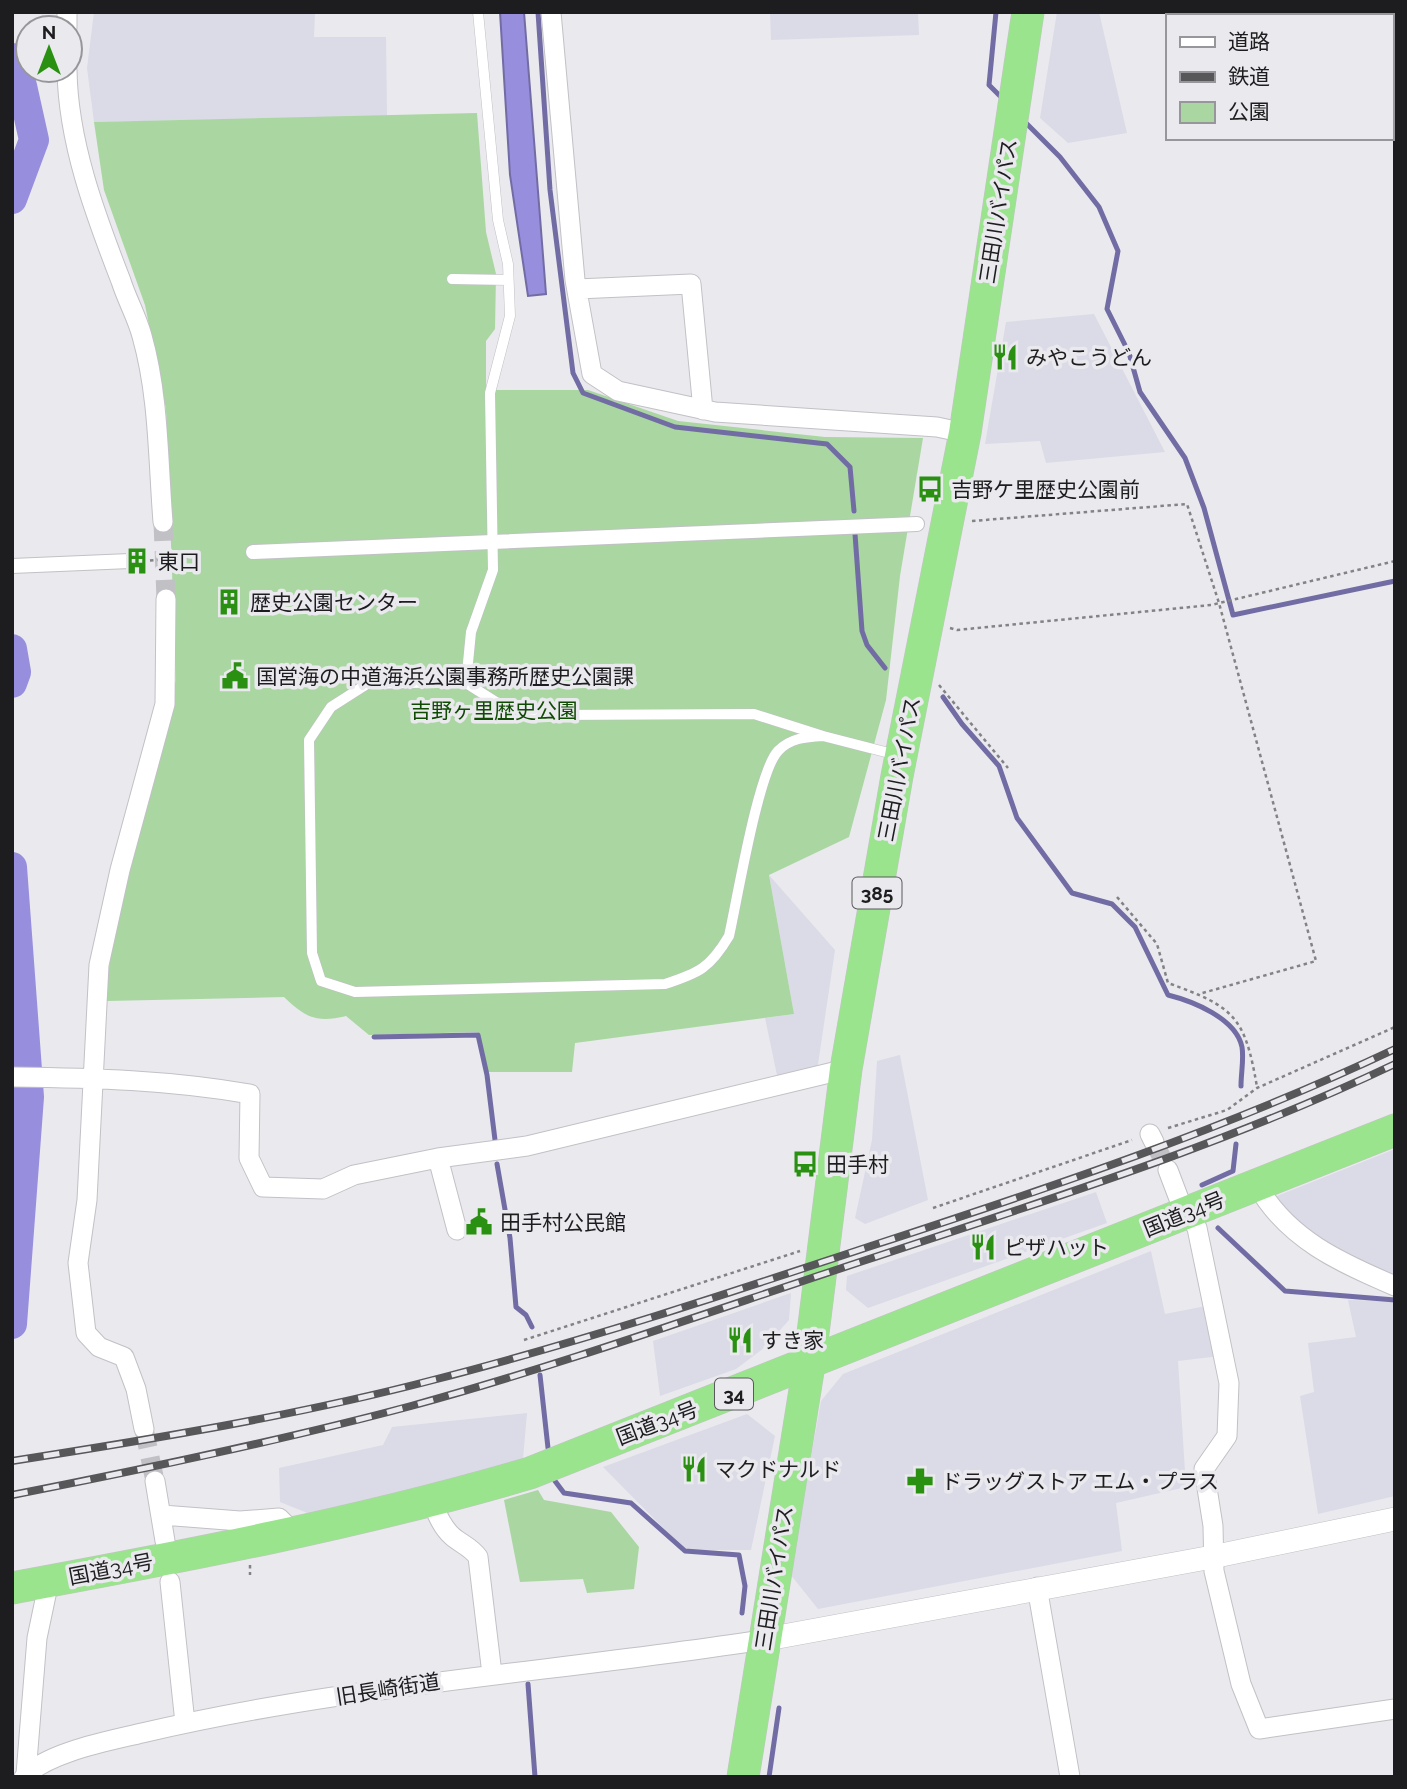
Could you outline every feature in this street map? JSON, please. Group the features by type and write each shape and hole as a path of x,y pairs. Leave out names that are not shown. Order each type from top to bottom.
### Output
{"highway":[{"name":"三田川バイパス","path":"743,1777 762,1640 809,1365 846,1069 901,756 928,623 932,523 965,433 1028,12"},
{"name":"国道34号","path":"12,1588 295,1534 432,1502 530,1473 809,1365 1395,1130"}],"street":[{"path":"551,12 577,289 592,373 618,391 704,410 847,423 937,427 965,433"},
{"path":"68,84 74,139 104,237 141,334 151,374 163,522"},
{"path":"577,289 691,284 704,410"},
{"path":"253,552 932,523"},
{"path":"12,566 137,561"},
{"path":"144,1429 136,1389 124,1357 99,1347 86,1334 78,1263 87,1200 99,965 120,870 165,704 166,599"},
{"path":"12,1077 92,1076 197,1085 250,1094 249,1158 263,1186 323,1189 354,1175 438,1158 527,1146 846,1069"},
{"path":"438,1158 457,1230"},
{"path":"1168,1170 1197,1228 1229,1383 1227,1436 1204,1469 1213,1526 1212,1557 1241,1684 1259,1729 1395,1709"},
{"path":"1257,1185 1287,1224 1332,1259 1395,1286"},
{"path":"155,1481 165,1541"},
{"path":"432,1502 440,1522 452,1537 472,1549 478,1557 492,1674"},
{"path":"162,1516 240,1521 279,1518 295,1534"},
{"path":"762,1640 1037,1587 1212,1557 1395,1518"},
{"path":"25,1775 37,1639 49,1581"},
{"path":"170,1582 185,1723"},
{"path":"1037,1587 1070,1777"},
{"name":"旧長崎街道","path":"25,1775 77,1749 185,1723 492,1674 762,1640"}],"lane":[{"path":"466,683 471,632 489,589 493,570 490,393 510,316 478,12"},
{"path":"452,279 508,280"},
{"path":"823,736 800,737 776,752 751,830 729,936 716,956 698,974 652,985 355,992 321,982 312,953 309,740 331,707 367,684 466,683 496,702 529,712 568,716 754,714 823,736 901,756"}],"path":[{"path":"932,523 1187,504 1219,603 1316,961 1199,994"},
{"path":"137,561 194,557"},
{"path":"928,623 957,630 1219,603 1395,561"},
{"path":"918,673 944,688 1008,768"},
{"path":"1117,897 1157,944 1168,983 1223,1006 1249,1040 1257,1088"},
{"path":"933,1208 1152,1138 1227,1110 1257,1088 1395,1027"},
{"path":"524,1340 824,1245"}],"shaded area":[{"path":"94,12 315,12 314,37 386,37 387,116 94,122 87,68"},
{"path":"500,12 524,12 546,294 528,296 510,175"},
{"path":"770,12 918,12 919,35 771,40"},
{"path":"1057,12 1099,12 1127,133 1068,143 1040,118"},
{"path":"1094,314 1165,452 1046,463 1040,441 985,444 1006,322"},
{"path":"769,875 835,950 817,1071 778,1080 765,1018 794,1014"},
{"path":"900,1055 928,1200 865,1224 855,1218 872,1140 877,1061"},
{"path":"1395,1149 1395,1291 1259,1203"},
{"path":"1096,1192 1107,1223 868,1308 846,1290 847,1276"},
{"path":"1151,1251 1165,1314 1211,1305 1220,1356 1178,1361 1186,1487 1116,1503 1122,1551 818,1609 790,1574 821,1401 843,1374"},
{"path":"791,1293 789,1320 764,1348 736,1369 660,1396 653,1341"},
{"path":"1348,1300 1395,1301 1395,1496 1318,1514 1300,1396 1314,1392 1308,1343 1356,1337"},
{"path":"527,1413 523,1459 393,1499 310,1514 280,1502 279,1468 383,1445 392,1427"},
{"path":"747,1414 775,1436 751,1550 685,1550 603,1467"}],"green space":[{"name":"吉野ヶ里歴史公園","path":"477,113 486,232 496,274 495,329 486,341 486,390 588,390 678,421 825,437 923,438 900,576 886,700 849,837 769,875 794,1014 575,1043 572,1072 488,1072 478,1032 369,1035 346,1016 327,1019 312,1017 284,997 106,1001 111,947 176,680 166,409 145,305 104,190 94,122"},
{"path":"538,1490 544,1500 611,1512 639,1547 634,1589 587,1593 583,1579 520,1582 504,1500"}],"waterway":[{"path":"538,12 550,190 573,373 583,393 675,427 827,444 850,467 854,511"},
{"path":"996,12 989,85 1004,100"},
{"path":"12,58 22,86 34,140 12,199"},
{"path":"1023,120 1060,157 1099,207 1118,251 1107,309 1129,353 1140,392 1185,458 1204,508 1233,615 1395,581"},
{"path":"855,534 862,631 867,645 885,668"},
{"path":"12,649 16,672 12,683"},
{"path":"943,697 962,724 999,766 1017,818 1072,893 1112,904 1135,927 1168,995 1212,1012 1231,1027 1242,1047 1241,1086"},
{"path":"12,867 29,1097 12,1324"},
{"path":"374,1037 478,1035 487,1075 495,1140"},
{"path":"1202,1185 1233,1171 1236,1144"},
{"path":"497,1164 510,1238 516,1307 526,1315 532,1327"},
{"path":"1218,1228 1285,1291 1395,1300"},
{"path":"540,1375 548,1448"},
{"path":"555,1481 564,1493 631,1503 685,1551 739,1555 745,1586 742,1613"},
{"path":"528,1684 535,1777"},
{"path":"769,1777 779,1708"}],"tunnel":[{"path":"163,522 166,599"},
{"path":"1154,1142 1168,1170"},
{"path":"144,1429 155,1481"}],"railway":[{"path":"12,1461 329,1405 433,1380 598,1334 938,1224 1136,1156 1267,1105 1395,1049"},
{"path":"12,1495 312,1431 411,1406 526,1372 1135,1170 1266,1120 1395,1064"}],"place":[{"name":"みやこうどん","path":"1005,357"},
{"name":"吉野ケ里歴史公園前","path":"930,489"},
{"name":"東口","path":"137,561"},
{"name":"歴史公園センター","path":"229,602"},
{"name":"国営海の中道海浜公園事務所歴史公園課","path":"235,676"},
{"name":"田手村","path":"805,1164"},
{"name":"田手村公民館","path":"479,1222"},
{"name":"ピザハット","path":"983,1247"},
{"name":"すき家","path":"740,1340"},
{"name":"マクドナルド","path":"694,1469"},
{"name":"ドラッグストア エム・プラス","path":"920,1481"}]}
